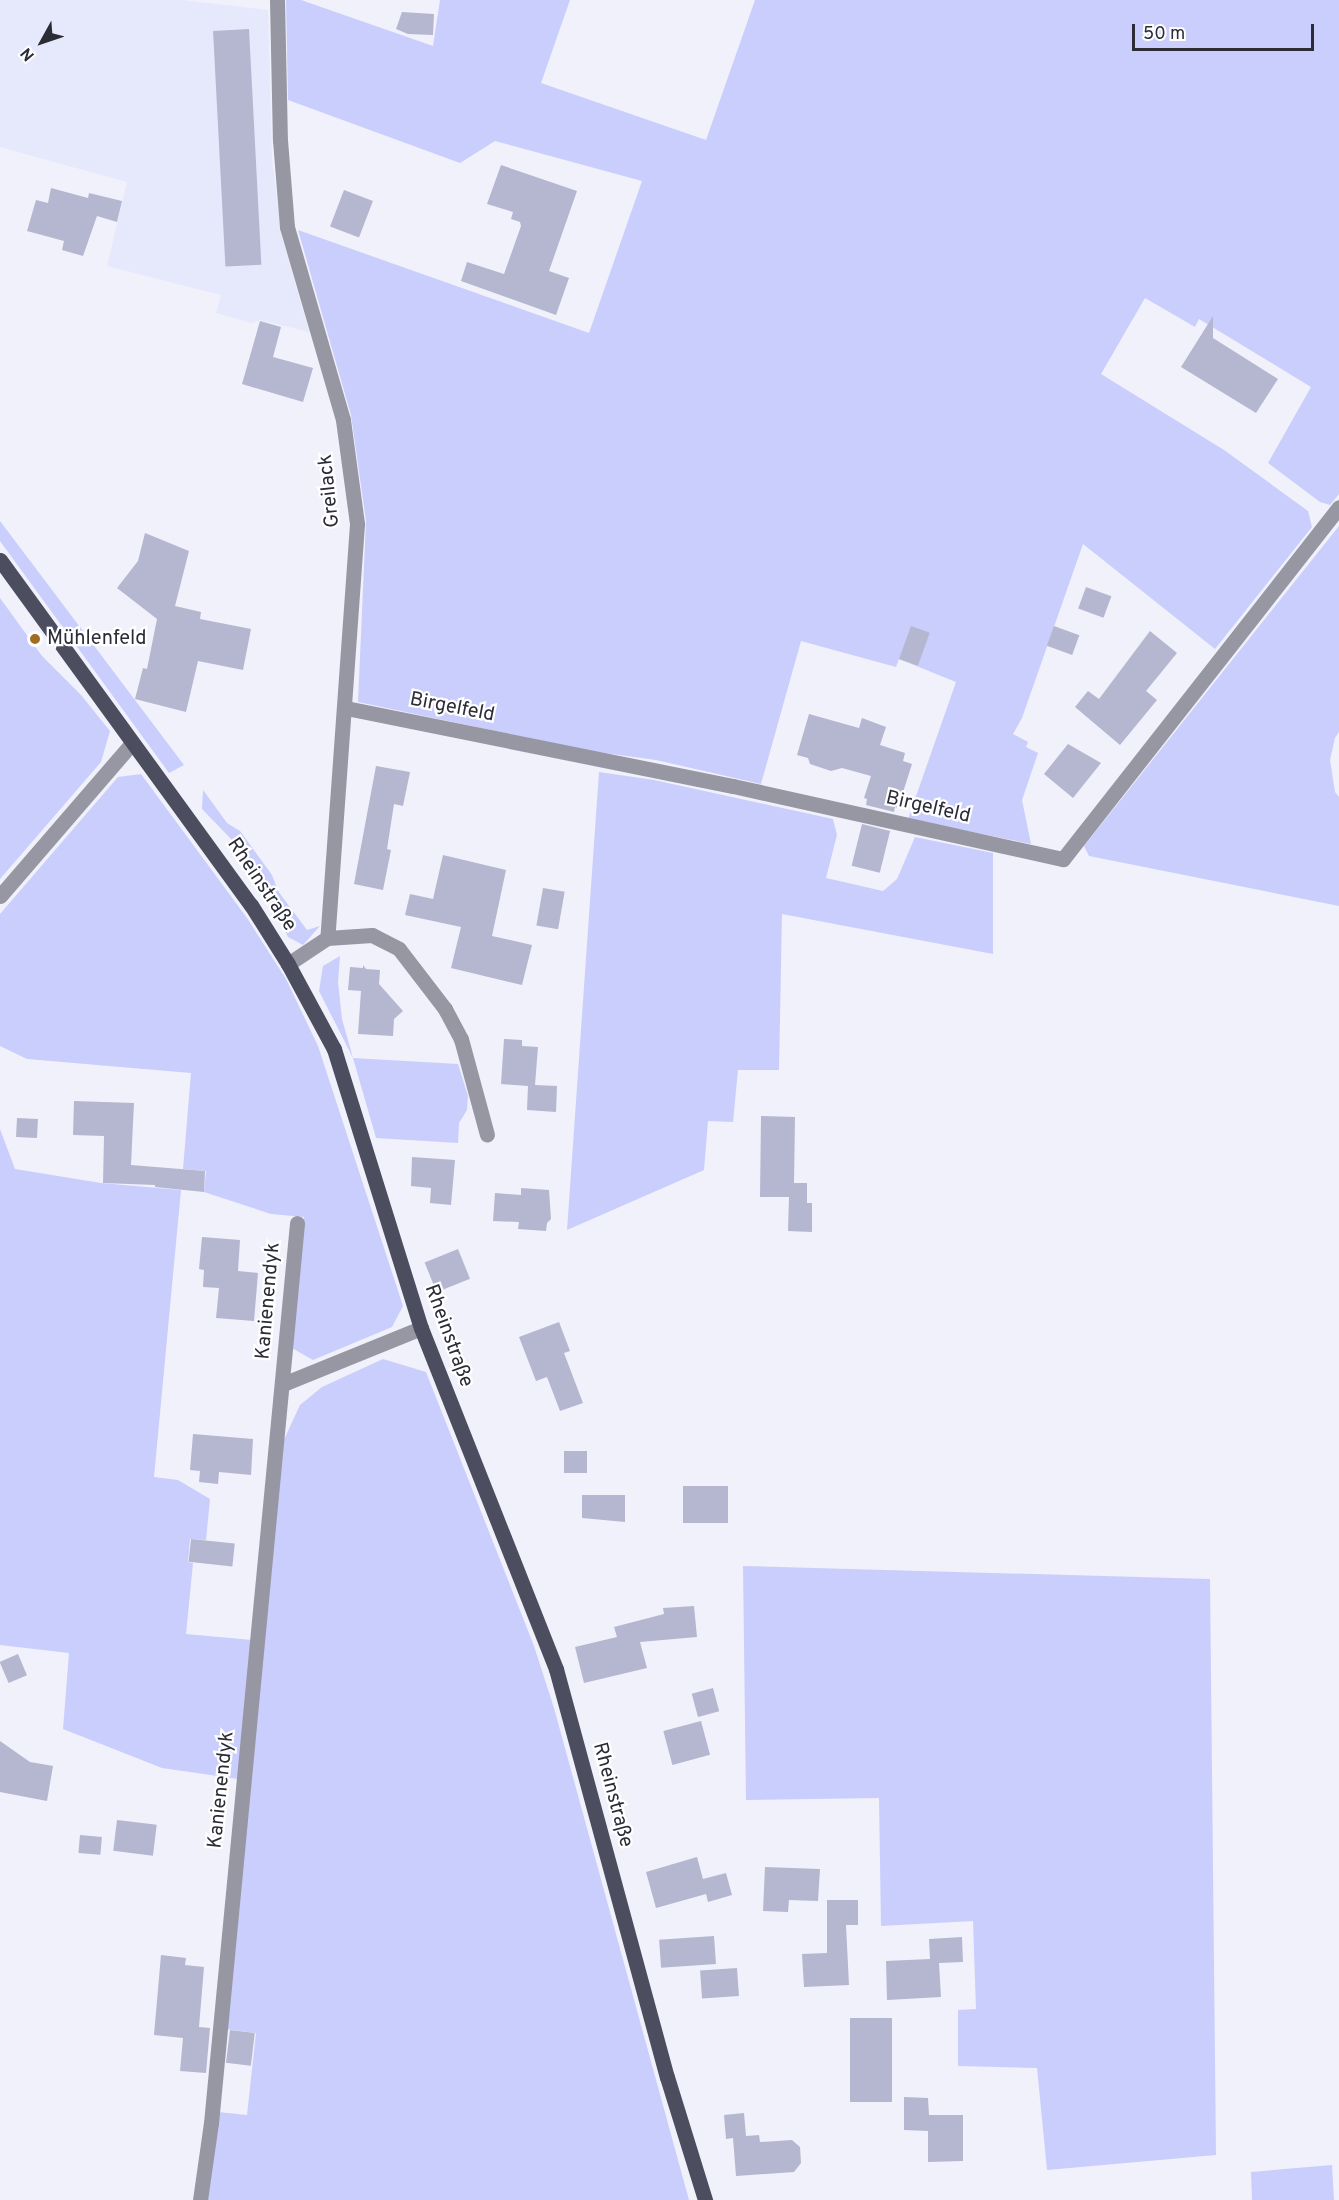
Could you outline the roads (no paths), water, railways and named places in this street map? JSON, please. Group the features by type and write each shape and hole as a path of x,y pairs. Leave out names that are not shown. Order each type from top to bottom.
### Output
{"main road":[{"name":"Rheinstraße","path":"0,560 232,877 288,964 334,1049 421,1328 556,1669 667,2077 705,2200"}],"street":[{"name":"Greilack","path":"277,0 280,140 287,227 343,420 357,525 327,938"},
{"name":"Birgelfeld","path":"345,708 733,786 1063,859 1339,507"},
{"path":"0,896 132,743"},
{"path":"288,964 327,938 372,935 399,949 445,1009 460,1039 487,1135"},
{"name":"Kanienendyk","path":"200,2200 212,2111 297,1223"},
{"name":"Kanienendyk","path":"283,1384 421,1328"}],"place":[{"name":"Mühlenfeld","path":"35,639"}]}
